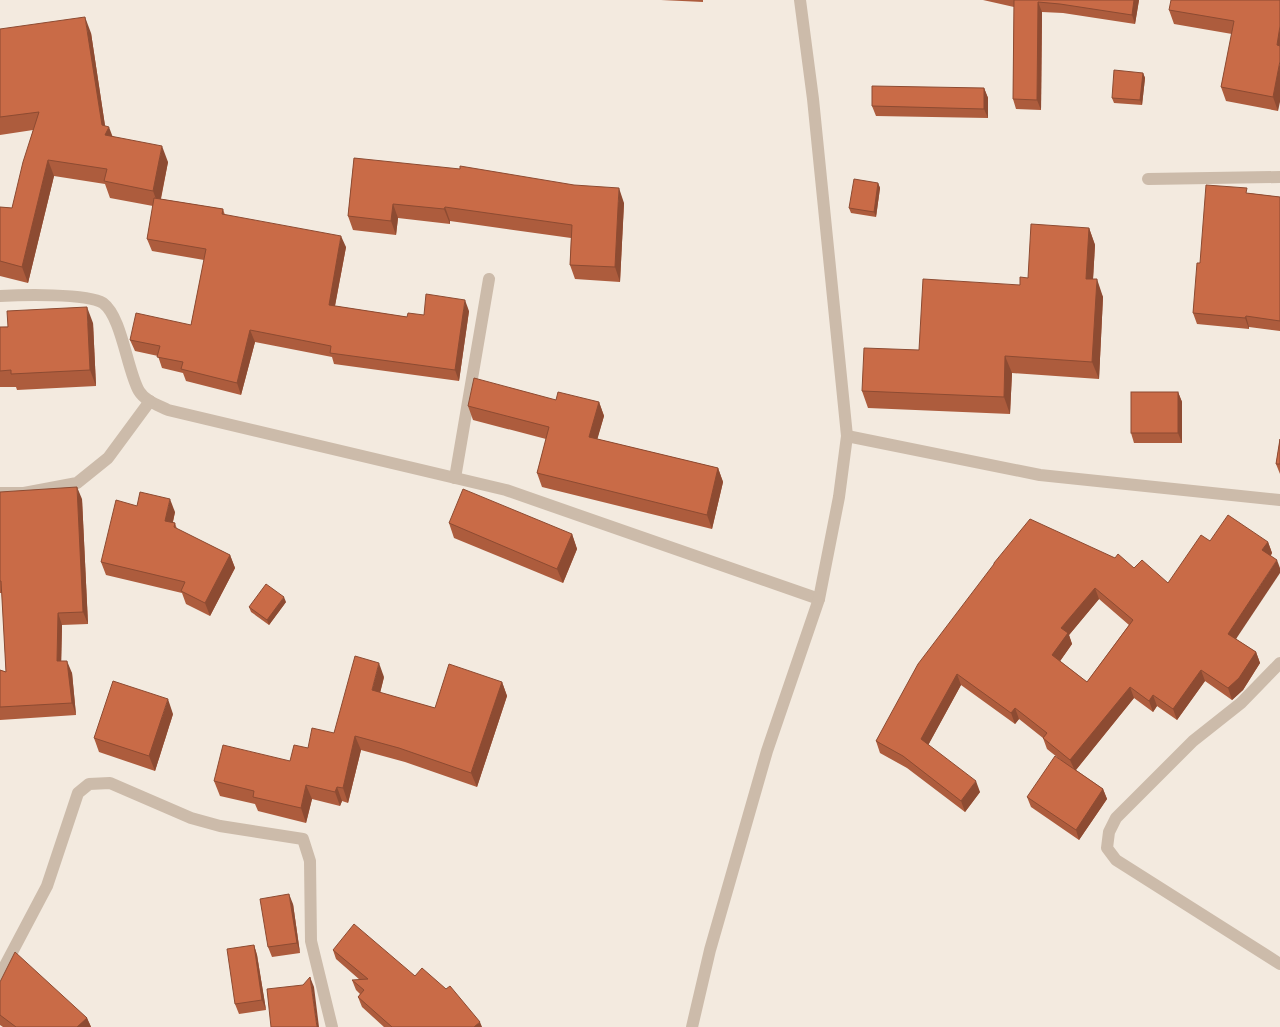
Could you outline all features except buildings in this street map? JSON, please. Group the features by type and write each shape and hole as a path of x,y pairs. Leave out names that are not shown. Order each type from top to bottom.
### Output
{"street":[{"path":"692,1027 710,950 768,751 819,599 839,497 847,436 813,99 800,0"},
{"path":"1148,179 1280,177"},
{"path":"455,478 489,279"},
{"path":"0,296 33,295 87,298 103,303 114,318 140,392 150,401 168,410 506,490 819,599"},
{"path":"0,493 24,493 77,483 108,458 150,401"},
{"path":"847,436 1040,475 1280,500"},
{"path":"1280,663 1241,703 1193,741 1116,818 1109,832 1107,848 1116,860 1280,964"},
{"path":"0,975 46,886 78,793 89,784 110,783 192,818 220,826 303,839 310,860 311,941 332,1027"}]}
